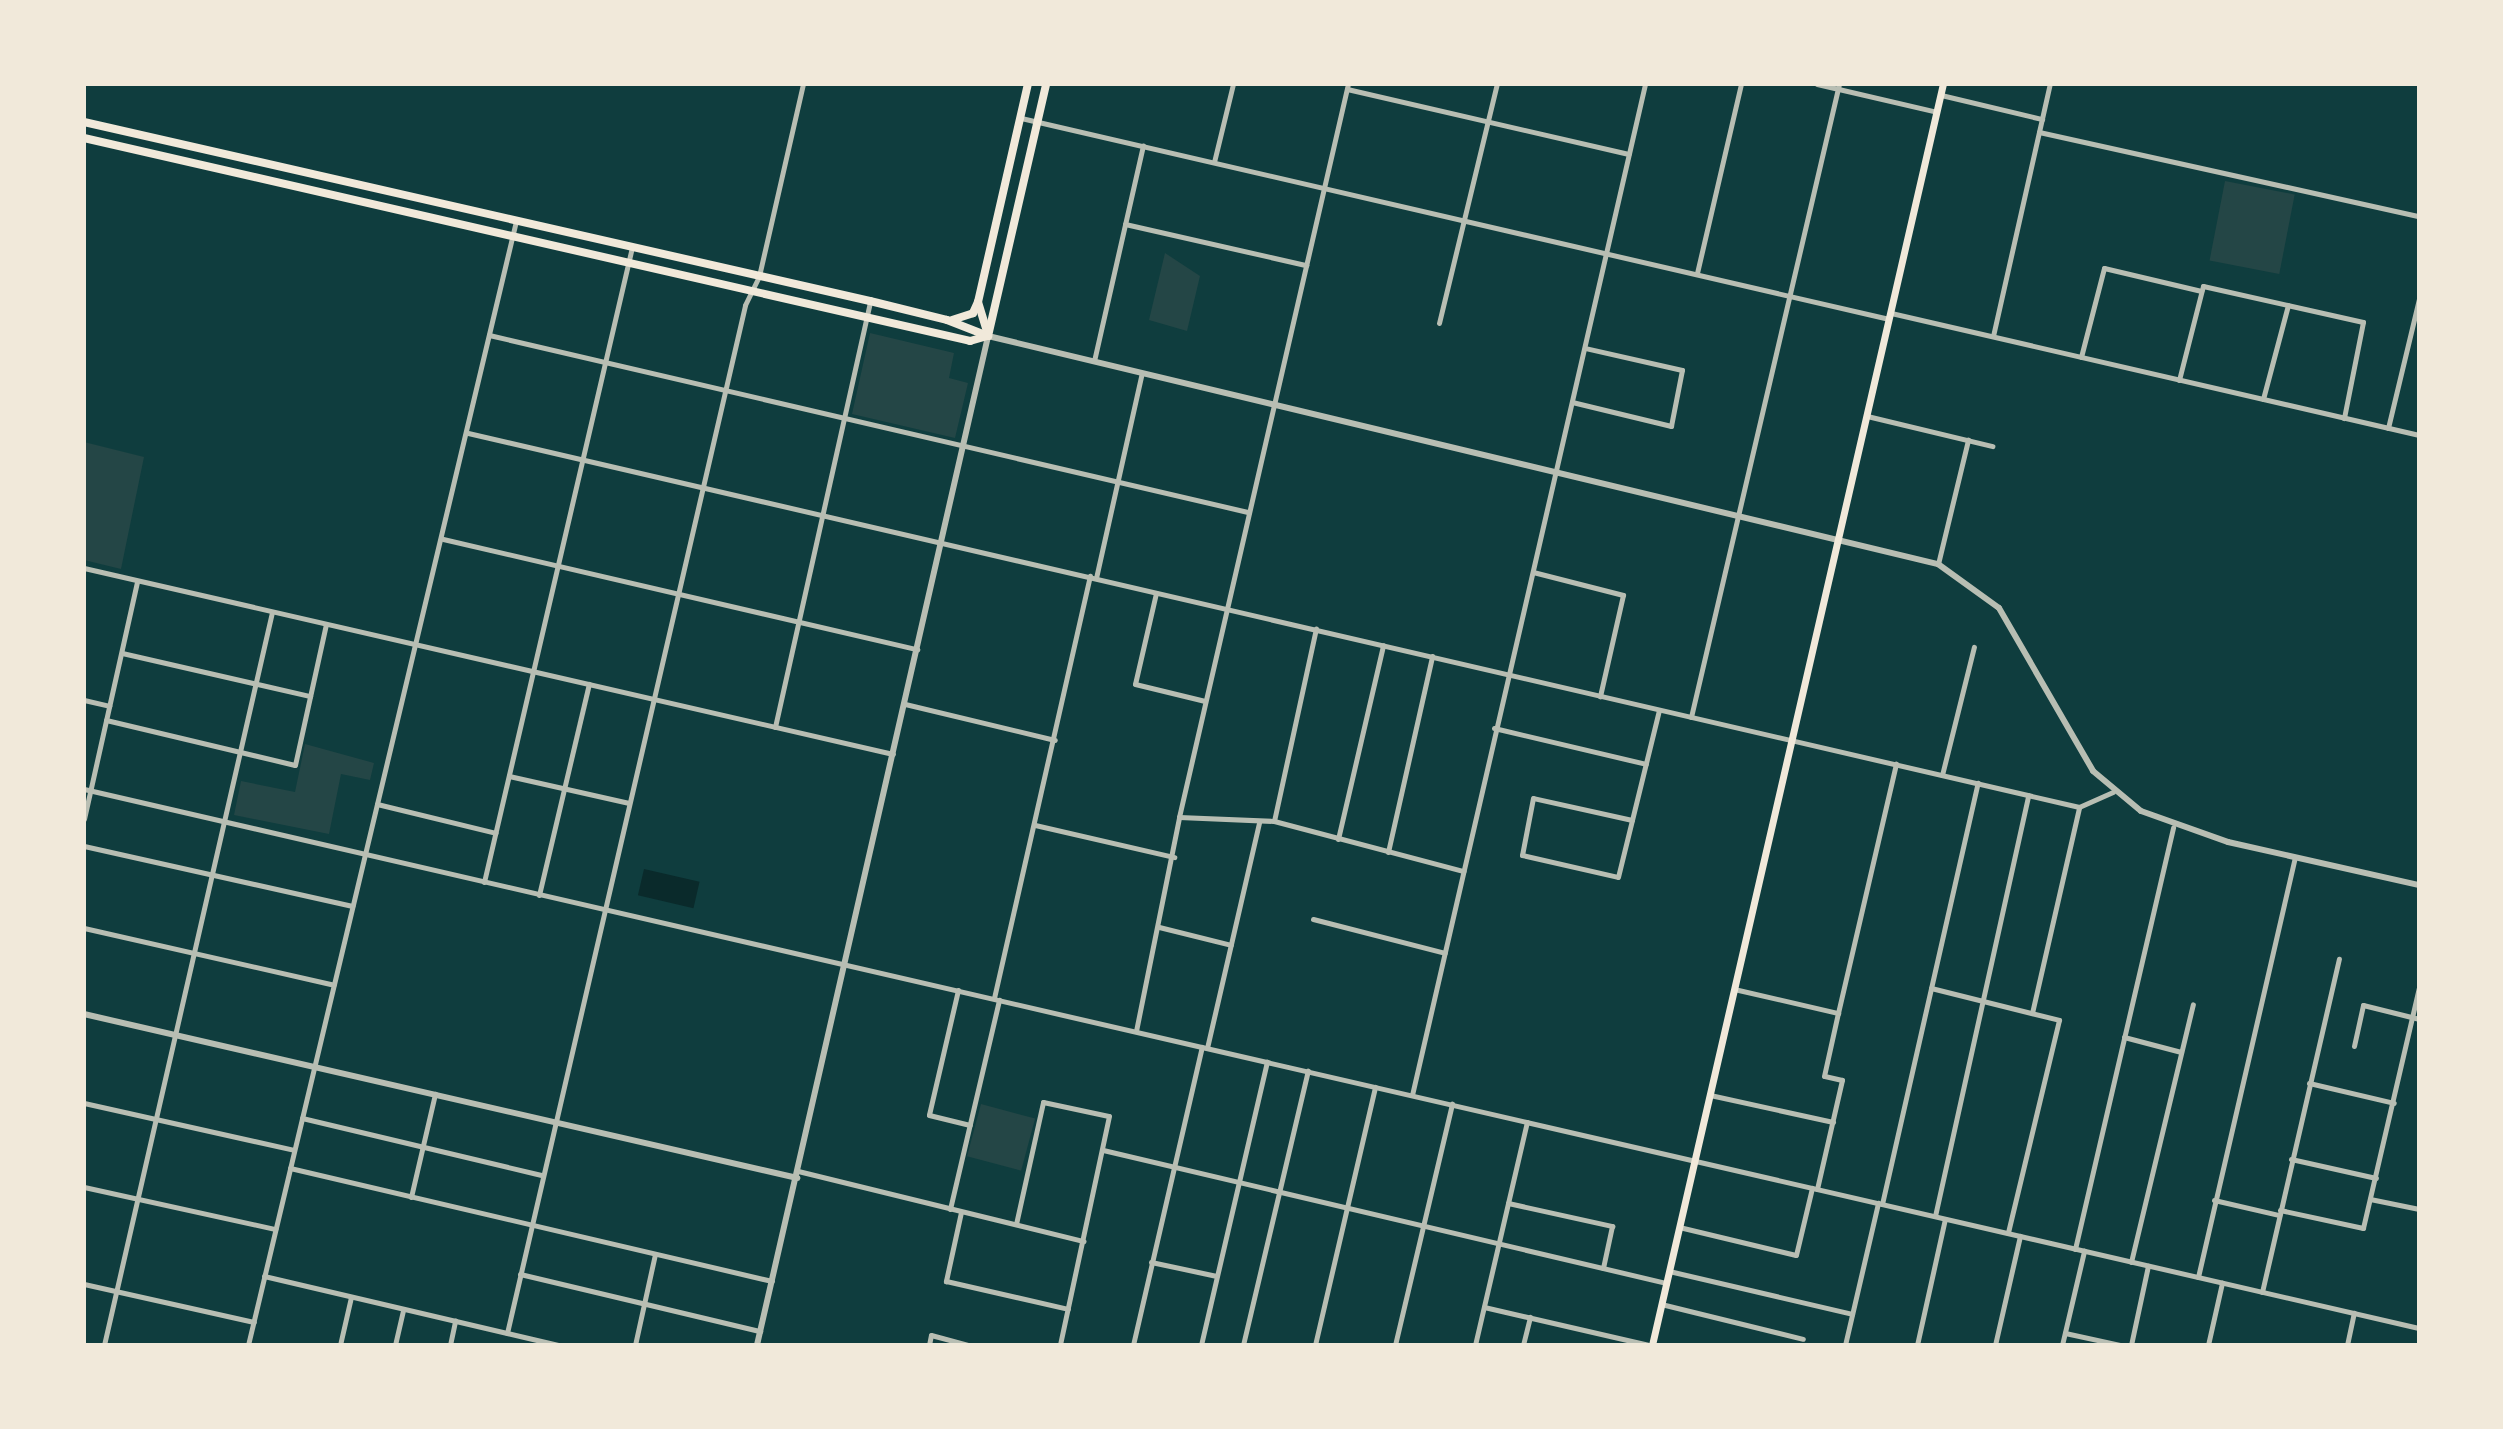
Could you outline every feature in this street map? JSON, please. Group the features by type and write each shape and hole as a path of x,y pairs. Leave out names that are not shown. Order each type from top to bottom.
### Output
{"main road":[{"path":"947,320 962,320 978,302 1028,84"},
{"path":"988,336 1046,84"},
{"path":"1650,1345 1943,84"},
{"path":"84,122 870,301 947,320 988,336"},
{"path":"84,138 970,341 988,336"},
{"path":"978,302 988,336"}],"street":[{"path":"507,1333 748,290 759,276 803,84"},
{"path":"1214,162 1233,84"},
{"path":"1439,323 1497,84"},
{"path":"1412,1095 1494,728 1645,84"},
{"path":"1697,273 1741,84"},
{"path":"1817,84 1838,86 1937,112"},
{"path":"1993,336 2050,84"},
{"path":"1691,717 1787,294 1838,86"},
{"path":"1136,1031 1205,701 1348,87 1629,154"},
{"path":"1941,95 2042,119"},
{"path":"1020,118 1787,294 1993,336 2419,435"},
{"path":"2039,132 2419,216"},
{"path":"1094,361 1143,146"},
{"path":"248,1345 443,539 516,221"},
{"path":"1125,224 1306,265"},
{"path":"484,882 632,247"},
{"path":"2081,357 2104,268 2201,291"},
{"path":"2179,380 2203,286 2363,322 2344,418"},
{"path":"2388,428 2419,299"},
{"path":"775,727 870,301"},
{"path":"2263,399 2288,305"},
{"path":"489,335 1248,512"},
{"path":"757,1345 919,649 988,336 1839,537 1938,564 1979,591 2014,627 2076,747 2113,792 2173,827 2419,885"},
{"path":"1572,402 1671,426 1682,370 1585,348"},
{"path":"950,1209 1035,825 1142,373"},
{"path":"1867,416 1992,446"},
{"path":"468,433 2079,807 2113,792"},
{"path":"1938,564 1968,440"},
{"path":"443,539 919,649"},
{"path":"84,568 894,754"},
{"path":"1533,572 1623,595 1600,696"},
{"path":"84,819 87,790 137,581"},
{"path":"1156,593 1135,684 1205,701"},
{"path":"104,1345 272,612"},
{"path":"106,720 295,765 326,624"},
{"path":"1274,821 1316,629"},
{"path":"1338,839 1383,645"},
{"path":"1942,775 1974,647"},
{"path":"122,653 310,696"},
{"path":"1388,852 1432,656"},
{"path":"539,895 589,684"},
{"path":"84,700 109,706"},
{"path":"905,704 1055,740"},
{"path":"1632,820 1533,798 1522,855 1618,877 1646,764 1659,710"},
{"path":"1494,728 1646,764"},
{"path":"1679,1227 1796,1255 1842,1080 1824,1076 1896,764"},
{"path":"509,776 629,803"},
{"path":"1845,1345 1978,783"},
{"path":"87,790 2419,1328"},
{"path":"1935,1216 2028,795"},
{"path":"377,804 496,833"},
{"path":"2032,1013 2079,807"},
{"path":"1179,817 1274,821 1463,871"},
{"path":"1133,1345 1259,822"},
{"path":"1035,825 1174,857"},
{"path":"2075,1249 2173,827"},
{"path":"84,846 352,906"},
{"path":"2198,1277 2295,857"},
{"path":"1313,919 1445,953"},
{"path":"1159,927 1231,945"},
{"path":"84,928 334,985"},
{"path":"2262,1292 2339,959"},
{"path":"1931,988 2059,1020 2008,1233"},
{"path":"2214,1200 2363,1228 2415,1018 2419,988"},
{"path":"1734,989 1838,1013"},
{"path":"958,990 929,1115 970,1125"},
{"path":"2131,1262 2193,1004"},
{"path":"2354,1046 2363,1005 2415,1018"},
{"path":"84,1014 1084,1241"},
{"path":"2124,1037 2181,1052"},
{"path":"1201,1345 1267,1062"},
{"path":"1243,1345 1308,1071"},
{"path":"2309,1083 2394,1103"},
{"path":"1315,1345 1375,1087"},
{"path":"411,1197 435,1094"},
{"path":"1710,1095 1833,1122"},
{"path":"1016,1224 1043,1102 1109,1116 1060,1345"},
{"path":"84,1103 294,1150"},
{"path":"1395,1345 1452,1104"},
{"path":"302,1118 542,1175"},
{"path":"1475,1345 1527,1122"},
{"path":"1103,1150 1666,1283"},
{"path":"2291,1159 2376,1178"},
{"path":"290,1168 772,1281"},
{"path":"84,1187 275,1229"},
{"path":"2370,1199 2419,1209"},
{"path":"1508,1203 1612,1226 1603,1268"},
{"path":"961,1212 946,1281 1068,1309"},
{"path":"1917,1345 1945,1219"},
{"path":"1995,1345 2020,1236"},
{"path":"2062,1345 2084,1251"},
{"path":"635,1345 655,1254"},
{"path":"1151,1262 1217,1276"},
{"path":"2131,1345 2148,1266"},
{"path":"1669,1271 1852,1314"},
{"path":"520,1274 760,1331"},
{"path":"264,1276 507,1333 533,1342 558,1345"},
{"path":"2208,1345 2222,1283"},
{"path":"84,1284 254,1322"},
{"path":"340,1345 351,1297"},
{"path":"1661,1304 1803,1339"},
{"path":"1484,1307 1650,1345"},
{"path":"395,1345 403,1309"},
{"path":"2347,1345 2354,1313"},
{"path":"1523,1345 1530,1317"},
{"path":"450,1345 455,1321"},
{"path":"2065,1333 2120,1345"},
{"path":"929,1345 931,1335 969,1345"}],"shaded area":[{"path":"2225,181 2295,195 2279,274 2210,261"},
{"path":"1165,253 1200,276 1187,331 1149,320"},
{"path":"870,333 954,353 949,378 968,383 955,438 852,414"},
{"path":"84,442 144,457 121,569 84,560"},
{"path":"305,744 374,763 370,780 341,774 329,834 234,815 241,781 295,792"},
{"path":"644,869 700,882 693,908 638,895"},
{"path":"981,1104 1035,1118 1021,1171 967,1156"}]}
